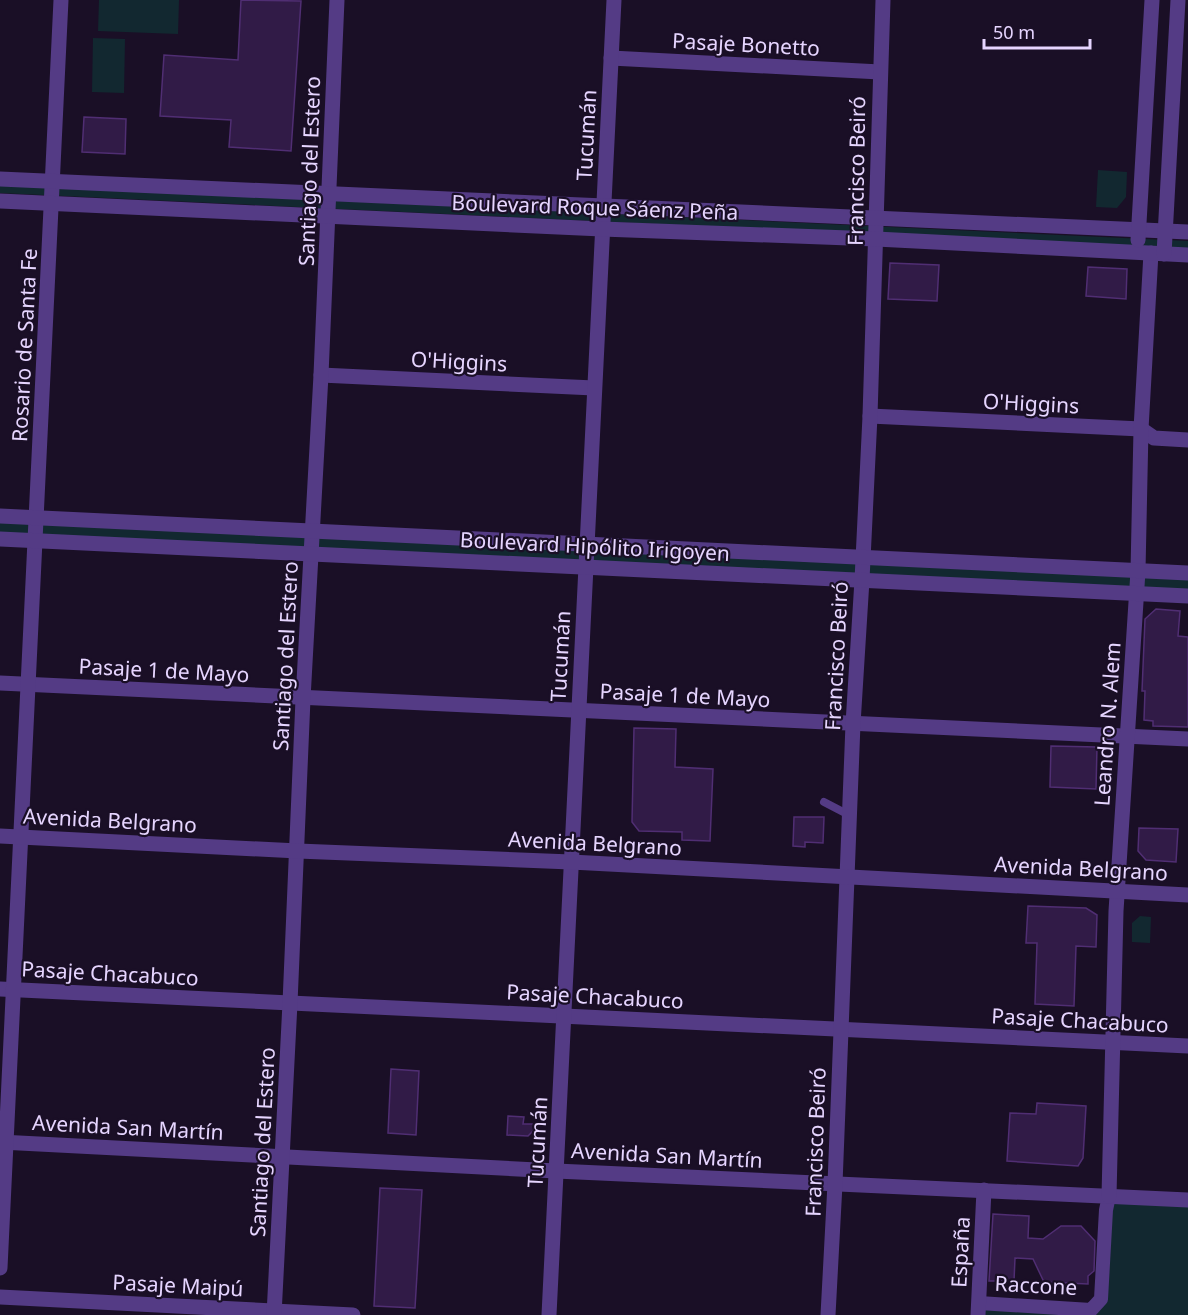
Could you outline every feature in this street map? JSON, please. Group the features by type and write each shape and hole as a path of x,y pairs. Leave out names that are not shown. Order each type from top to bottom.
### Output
{"street":[{"name":"Rosario de Santa Fe","path":"0,1268 7,989 21,837 61,0"},
{"name":"Santiago del Estero","path":"274,1313 321,375 337,0"},
{"name":"Tucumán","path":"549,1315 614,0"},
{"name":"Francisco Beiró","path":"828,1315 853,724 870,416 883,0"},
{"name":"Leandro N. Alem","path":"1151,253 1139,230 1152,0"},
{"name":"Leandro N. Alem","path":"1109,1196 1118,892 1137,594 1141,429 1151,253 1165,231 1178,0"},
{"name":"Pasaje Bonetto","path":"611,58 880,72"},
{"name":"Boulevard Roque Sáenz Peña","path":"0,179 1188,232"},
{"name":"Boulevard Roque Sáenz Peña","path":"0,201 602,229 876,239 1188,255"},
{"name":"O'Higgins","path":"321,375 594,388"},
{"name":"O'Higgins","path":"870,416 1141,429 1154,438 1188,440"},
{"name":"Boulevard Hipólito Irigoyen","path":"0,516 587,546 1188,573"},
{"name":"Boulevard Hipólito Irigoyen","path":"0,539 1188,596"},
{"name":"Pasaje 1 de Mayo","path":"0,683 1188,739"},
{"name":"Avenida Belgrano","path":"0,836 571,862 1188,896"},
{"name":"Pasaje Chacabuco","path":"7,989 1188,1046"},
{"name":"Avenida San Martín","path":"3,1142 556,1171 1188,1200"},
{"name":"España","path":"978,1309 984,1190"},
{"name":"Raccone","path":"978,1309 1091,1310 1101,1299 1106,1210 1109,1196"},
{"name":"Pasaje Maipú","path":"0,1297 274,1313 353,1315"}],"lane":[{"path":"824,802 849,815"}],"shaded area":[{"path":"99,0 179,0 178,34 98,31"},
{"path":"93,38 125,39 124,93 92,92"},
{"path":"1098,170 1127,172 1126,197 1117,208 1096,207"},
{"path":"0,185 1188,241 1188,249 0,193"},
{"path":"0,516 1188,573 1188,596 0,539"},
{"path":"1140,916 1151,917 1150,943 1132,942 1132,923"},
{"path":"1188,1200 1188,1315 981,1315 982,1305 1092,1311 1102,1300 1107,1201"}],"building":[{"path":"241,0 301,1 291,151 229,147 231,120 160,116 164,55 238,60"},
{"path":"84,117 126,119 125,154 82,152"},
{"path":"890,263 939,265 937,301 888,299"},
{"path":"1088,267 1127,269 1126,299 1086,296"},
{"path":"1156,609 1180,611 1178,636 1188,637 1188,727 1153,726 1153,721 1144,720 1145,691 1142,691 1145,619"},
{"path":"634,728 676,729 675,767 713,769 710,841 682,840 682,832 639,831 632,822"},
{"path":"1051,746 1097,747 1096,789 1050,787"},
{"path":"794,817 824,817 823,843 805,842 805,847 793,846"},
{"path":"1139,828 1178,829 1176,862 1146,860 1138,851"},
{"path":"1028,906 1086,908 1097,915 1096,947 1076,946 1074,1006 1035,1004 1037,943 1026,943"},
{"path":"391,1069 419,1071 416,1135 388,1133"},
{"path":"1037,1103 1086,1106 1083,1158 1078,1166 1007,1161 1010,1113 1036,1114"},
{"path":"508,1116 524,1117 523,1124 540,1124 528,1136 507,1135"},
{"path":"380,1188 422,1190 415,1308 374,1306"},
{"path":"993,1214 1029,1216 1028,1238 1043,1239 1061,1226 1081,1226 1095,1241 1094,1271 1088,1276 1088,1284 1044,1282 1033,1259 1015,1258 1014,1281 989,1281"}]}
